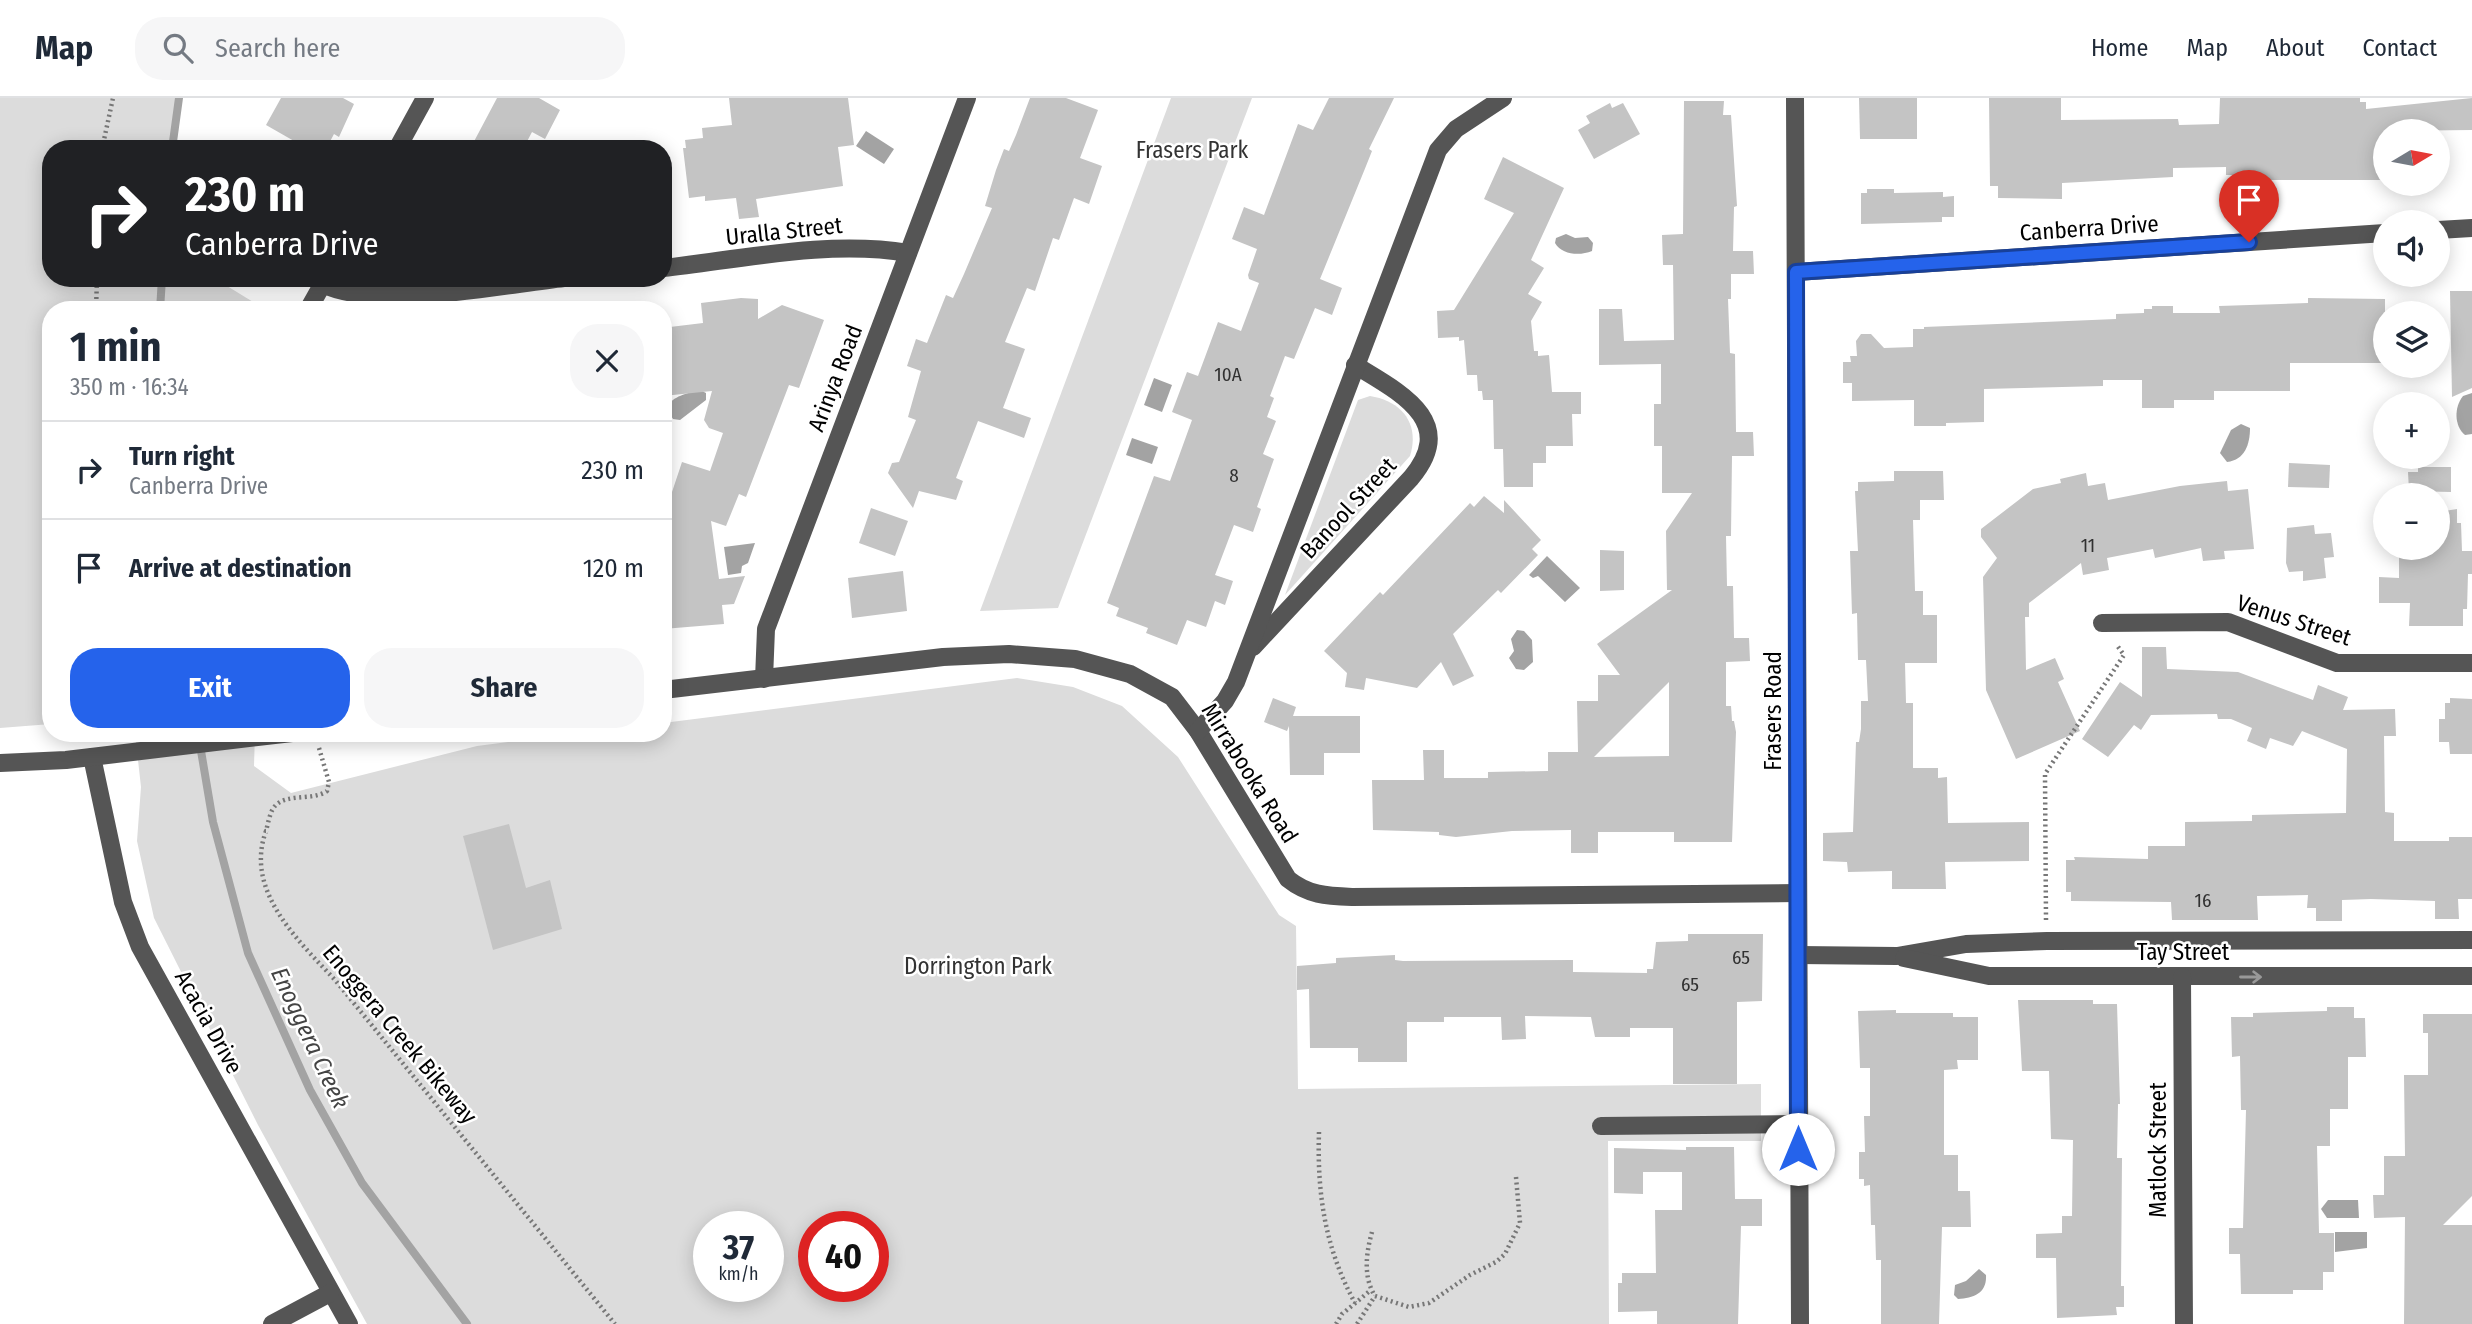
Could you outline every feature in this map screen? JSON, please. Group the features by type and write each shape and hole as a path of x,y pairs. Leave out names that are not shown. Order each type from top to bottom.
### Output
{"street":[{"path":"402,140 425,98"},
{"name":"Arinya Road","path":"764,679 766,629 967,98"},
{"name":"Banool Street","path":"1198,730 1225,701 1245,654 1438,150 1456,129 1503,98"},
{"name":"Frasers Road","path":"1795,98 1800,1324"},
{"path":"2450,229 2472,228"},
{"name":"Canberra Drive","path":"1796,272 2373,234"},
{"name":"Uralla Street","path":"672,267 841,249 875,248 908,253"},
{"path":"332,287 338,292 378,298 480,287"},
{"name":"Banool Street","path":"1245,654 1425,459 1429,439 1417,407 1399,392 1355,365"},
{"name":"Venus Street","path":"2102,623 2228,622 2336,663 2472,663"},
{"name":"Mirrabooka Road","path":"672,689 943,657 1009,654 1075,659 1130,674 1172,697 1198,730 1288,879 1302,891 1322,896 1352,897 1798,893"},
{"path":"0,763 92,757 222,742"},
{"name":"Acacia Drive","path":"92,757 123,902 140,947 349,1324"},
{"name":"Tay Street","path":"1798,955 1897,956 1982,943 2472,940"},
{"name":"Tay Street","path":"1897,956 1989,976 2472,976"},
{"name":"Matlock Street","path":"2182,977 2184,1324"},
{"path":"1601,1126 1798,1124"},
{"path":"272,1324 330,1293"}],"path":[{"path":"104,140 113,98"},
{"path":"2046,925 2045,774 2124,655 2102,623"},
{"name":"Enoggera Creek Bikeway","path":"319,748 329,786 323,794 282,802 273,807 262,841 262,875 268,897 296,938 335,980 615,1324"},
{"path":"1319,1132 1318,1171 1324,1224 1336,1263 1355,1303"},
{"path":"1372,1232 1366,1255 1371,1290 1375,1296 1409,1307 1429,1303 1505,1254 1520,1223 1516,1177"},
{"path":"1336,1324 1342,1314 1371,1290"},
{"path":"1357,1324 1375,1296"}],"green space":[{"path":"0,98 179,98 173,140 42,140 42,287 229,287 251,301 42,301 42,725 0,728"},
{"name":"Frasers Park","path":"1171,98 1252,98 1058,608 980,611"},
{"path":"1370,396 1391,403 1406,416 1412,434 1410,456 1285,595 1358,400"},
{"name":"Dorrington Park","path":"1017,678 1073,687 1122,706 1178,757 1279,915 1296,926 1298,1089 1761,1084 1761,1141 1608,1141 1609,1324 367,1324 258,1125 154,918 137,841 141,787 136,742 255,742 254,766 291,793 477,746 508,742 672,742 672,722"}],"shaded area":[{"path":"866,131 894,149 884,164 856,146"},
{"path":"1566,234 1575,238 1588,237 1593,243 1592,251 1577,254 1562,250 1555,243 1556,238"},
{"path":"1154,378 1172,385 1162,412 1144,405"},
{"path":"700,390 706,393 706,400 680,420 673,419 672,401"},
{"path":"2472,393 2472,434 2465,435 2457,422 2457,411 2463,396"},
{"path":"2241,424 2250,428 2249,440 2242,455 2227,462 2220,453 2231,430"},
{"path":"1132,438 1158,447 1152,464 1126,455"},
{"path":"755,543 748,563 742,566 741,573 728,575 724,547"},
{"path":"1547,556 1580,588 1565,602 1538,576 1533,578 1529,575"},
{"path":"1517,630 1524,631 1532,640 1533,662 1524,670 1516,669 1509,658 1514,651 1511,639"},
{"path":"2328,1200 2358,1200 2359,1218 2327,1218 2321,1209"},
{"path":"2335,1232 2367,1232 2367,1248 2335,1252"},
{"path":"1979,1269 1986,1275 1982,1290 1974,1296 1958,1299 1954,1295 1955,1285 1966,1281"}],"building":[{"path":"281,98 343,98 354,104 339,137 334,134 331,140 292,140 266,125"},
{"path":"497,98 539,98 560,110 545,139 532,132 528,140 475,140"},
{"path":"729,98 848,98 854,145 838,147 843,186 756,199 759,217 739,219 736,198 705,201 705,196 689,198 683,148 686,148 685,140 703,138 702,128 732,125"},
{"path":"1030,98 1066,98 1098,110 1080,158 1102,166 1089,204 1074,198 1059,240 1053,238 1035,291 1027,288 1005,342 1025,349 1003,408 1031,418 1024,438 978,421 956,478 963,481 956,500 919,491 913,508 888,473 892,463 899,462 916,420 908,417 921,371 907,366 916,339 927,343 946,295 953,298 992,208 985,206 1004,149 1009,151"},
{"path":"1329,98 1394,98 1369,149 1372,151 1320,279 1342,288 1332,315 1315,308 1294,359 1285,356 1270,396 1274,398 1267,417 1276,421 1263,454 1274,459 1257,507 1261,509 1253,532 1234,525 1215,575 1233,581 1225,605 1215,601 1206,627 1187,620 1177,645 1146,633 1148,628 1116,616 1119,608 1107,603 1154,476 1170,481 1192,420 1172,412 1187,372 1198,376 1218,322 1241,331 1259,283 1249,279 1248,275 1257,249 1232,239 1244,207 1264,215 1298,124 1313,130"},
{"path":"1859,98 1917,98 1917,139 1860,139"},
{"path":"1989,98 2061,98 2061,120 2178,119 2179,125 2219,124 2220,98 2360,98 2360,102 2366,102 2366,109 2472,98 2472,130 2450,130 2450,119 2373,119 2373,180 2258,180 2258,175 2226,175 2226,167 2173,168 2173,177 2062,183 2062,199 1998,198 1998,186 1990,186"},
{"path":"1684,101 1724,101 1723,115 1731,115 1737,206 1734,207 1733,251 1753,251 1754,274 1731,274 1731,299 1728,299 1730,353 1735,354 1736,432 1753,432 1754,456 1732,456 1731,536 1726,536 1727,586 1733,586 1734,638 1749,638 1750,661 1726,662 1726,706 1731,706 1736,732 1732,842 1674,842 1674,832 1598,832 1598,853 1571,853 1571,830 1512,831 1456,837 1439,835 1439,832 1373,830 1372,780 1424,780 1423,750 1444,750 1444,778 1488,778 1488,772 1548,771 1548,752 1578,752 1577,701 1598,701 1598,675 1620,675 1597,644 1672,590 1667,590 1666,531 1692,493 1662,493 1662,446 1654,446 1654,404 1661,404 1661,364 1599,365 1599,309 1622,309 1624,341 1674,340 1673,265 1663,265 1662,235 1683,234","holes":["1669,682 1669,756 1594,757"]},
{"path":"1610,103 1612,108 1623,103 1640,134 1594,159 1578,130 1590,123 1586,116"},
{"path":"1503,157 1564,188 1531,260 1544,268 1528,294 1542,302 1531,321 1534,351 1538,351 1538,356 1549,355 1552,392 1581,392 1581,414 1572,414 1573,446 1546,446 1546,463 1533,463 1533,487 1504,487 1503,449 1494,449 1493,400 1483,400 1482,391 1478,391 1477,375 1467,375 1464,340 1459,341 1459,337 1438,338 1437,311 1454,310 1514,213 1484,199"},
{"path":"1867,189 1894,189 1894,193 1943,192 1943,197 1954,196 1954,217 1942,217 1942,222 1861,224 1861,193 1867,193"},
{"path":"2450,291 2472,291 2472,388 2452,397"},
{"path":"741,298 758,299 758,319 782,305 824,320 799,388 789,385 746,497 739,494 726,526 711,521 719,579 745,576 734,604 722,605 724,624 672,628 672,492 682,462 710,471 723,433 709,428 704,420 712,391 672,395 672,327 703,323 701,303"},
{"path":"2308,298 2385,299 2373,301 2373,363 2290,363 2290,391 2214,391 2214,400 2174,400 2174,408 2142,408 2142,380 2103,380 2103,386 1984,389 1984,422 1946,423 1946,426 1914,426 1914,400 1852,401 1852,383 1843,383 1843,362 1851,362 1850,356 1857,356 1856,341 1861,334 1871,334 1884,348 1913,347 1913,329 1924,327 2116,319 2116,314 2144,313 2144,309 2152,309 2152,306 2173,306 2173,313 2220,313 2219,306 2308,303"},
{"path":"2289,463 2330,465 2329,488 2288,487"},
{"path":"2451,467 2451,492 2450,483 2409,483 2408,472 2418,472 2418,469"},
{"path":"1894,471 1943,471 1944,500 1920,500 1920,520 1913,520 1915,591 1923,591 1923,615 1937,615 1937,663 1905,663 1906,703 1913,703 1913,768 1938,768 1938,778 1947,777 1948,823 2029,822 2029,861 1945,862 1946,889 1892,889 1892,871 1848,872 1847,862 1823,861 1823,833 1853,832 1856,742 1859,742 1861,729 1861,701 1868,701 1866,660 1858,660 1857,613 1852,614 1850,551 1858,551 1855,491 1858,491 1858,482 1894,481"},
{"path":"2086,473 2088,486 2105,483 2108,500 2180,486 2227,481 2228,491 2248,489 2254,549 2224,551 2225,559 2203,561 2201,548 2155,558 2153,549 2107,558 2109,570 2083,575 2081,563 2029,603 2029,617 2025,617 2026,670 2055,658 2064,679 2058,682 2080,731 2016,759 1986,690 1983,577 1997,558 1981,537 1981,529 2033,489 2061,483 2060,479"},
{"path":"1484,496 1504,513 1504,500 1541,540 1532,549 1538,555 1501,593 1498,590 1453,634 1474,676 1453,686 1441,662 1417,688 1366,678 1364,690 1345,687 1347,673 1324,651 1380,592 1383,595 1470,503 1474,507"},
{"path":"871,508 908,521 895,556 859,543"},
{"path":"2457,509 2457,523 2461,523 2462,551 2472,551 2472,574 2468,574 2467,609 2463,609 2463,626 2409,626 2410,603 2379,603 2379,577 2399,578 2399,560 2450,560 2450,510"},
{"path":"2314,525 2315,534 2331,533 2334,557 2324,558 2326,578 2303,581 2303,571 2289,572 2286,563 2287,528"},
{"path":"1600,550 1624,551 1624,590 1600,591"},
{"path":"903,571 907,611 852,618 848,578"},
{"path":"2142,647 2166,647 2167,669 2238,672 2313,700 2318,685 2348,697 2343,710 2395,709 2396,736 2384,736 2385,812 2394,813 2394,841 2449,841 2449,837 2472,837 2472,899 2458,899 2459,919 2435,919 2435,901 2371,899 2342,900 2342,921 2316,921 2316,908 2307,908 2308,895 2257,896 2258,920 2172,920 2171,902 2071,901 2071,892 2066,892 2066,860 2075,860 2074,857 2148,859 2148,846 2185,846 2185,822 2252,821 2252,815 2346,813 2347,749 2302,731 2293,746 2270,738 2266,749 2247,741 2252,728 2231,719 2218,719 2217,714 2151,715 2141,730 2134,725 2108,757 2082,739 2120,682 2142,697"},
{"path":"1273,698 1296,707 1293,716 1360,716 1360,753 1324,753 1324,775 1290,775 1289,726 1287,731 1264,722"},
{"path":"2450,698 2472,699 2472,754 2450,754 2449,742 2439,742 2439,719 2445,719 2445,703 2450,703"},
{"path":"509,824 526,888 550,880 562,929 493,950 463,836"},
{"path":"1688,934 1763,934 1762,1001 1737,1002 1737,1084 1673,1084 1673,1028 1630,1028 1630,1037 1595,1037 1591,1017 1525,1016 1526,1039 1502,1040 1501,1017 1444,1017 1444,1022 1407,1022 1407,1062 1358,1062 1358,1048 1310,1048 1309,989 1297,990 1297,966 1336,963 1336,958 1395,955 1395,960 1403,961 1573,960 1573,972 1647,973 1647,969 1653,969 1656,942 1688,941"},
{"path":"2018,1000 2093,1000 2093,1004 2117,1004 2120,1104 2117,1158 2122,1158 2121,1286 2124,1286 2124,1307 2116,1307 2117,1315 2057,1318 2056,1258 2036,1258 2036,1234 2062,1233 2062,1216 2072,1216 2073,1140 2051,1139 2049,1071 2022,1071"},
{"path":"2327,1007 2354,1007 2354,1018 2365,1018 2366,1057 2348,1057 2348,1109 2330,1109 2330,1146 2317,1146 2319,1233 2334,1233 2334,1272 2323,1272 2323,1290 2293,1290 2293,1294 2241,1294 2240,1254 2229,1254 2229,1228 2243,1228 2246,1110 2241,1110 2240,1056 2232,1057 2231,1017 2253,1017 2253,1013 2327,1011"},
{"path":"1896,1010 1896,1013 1953,1013 1953,1017 1978,1017 1978,1060 1957,1060 1958,1069 1944,1070 1944,1155 1958,1155 1958,1191 1970,1191 1971,1227 1942,1227 1939,1324 1881,1324 1881,1260 1876,1260 1875,1225 1871,1225 1870,1185 1864,1186 1864,1179 1859,1179 1859,1152 1865,1152 1864,1116 1870,1116 1870,1068 1860,1068 1858,1011"},
{"path":"2423,1014 2472,1014 2472,1196 2443,1225 2472,1225 2472,1324 2404,1324 2405,1217 2374,1218 2373,1195 2384,1195 2384,1156 2405,1156 2404,1075 2428,1075 2428,1033 2423,1033"},
{"path":"1686,1147 1734,1147 1735,1199 1762,1199 1762,1226 1741,1226 1738,1324 1657,1324 1657,1311 1618,1312 1618,1283 1622,1283 1622,1273 1656,1273 1655,1210 1682,1210 1682,1172 1643,1172 1643,1194 1614,1193 1614,1148 1686,1150"}],"waterway":[{"name":"Enoggera Creek","path":"173,140 179,98"},
{"name":"Enoggera Creek","path":"161,287 161,301"},
{"name":"Enoggera Creek","path":"200,742 213,822 248,953 310,1090 362,1183 467,1324"}],"route":[{"path":"1798,1149 1796,272 2249,242"}]}
